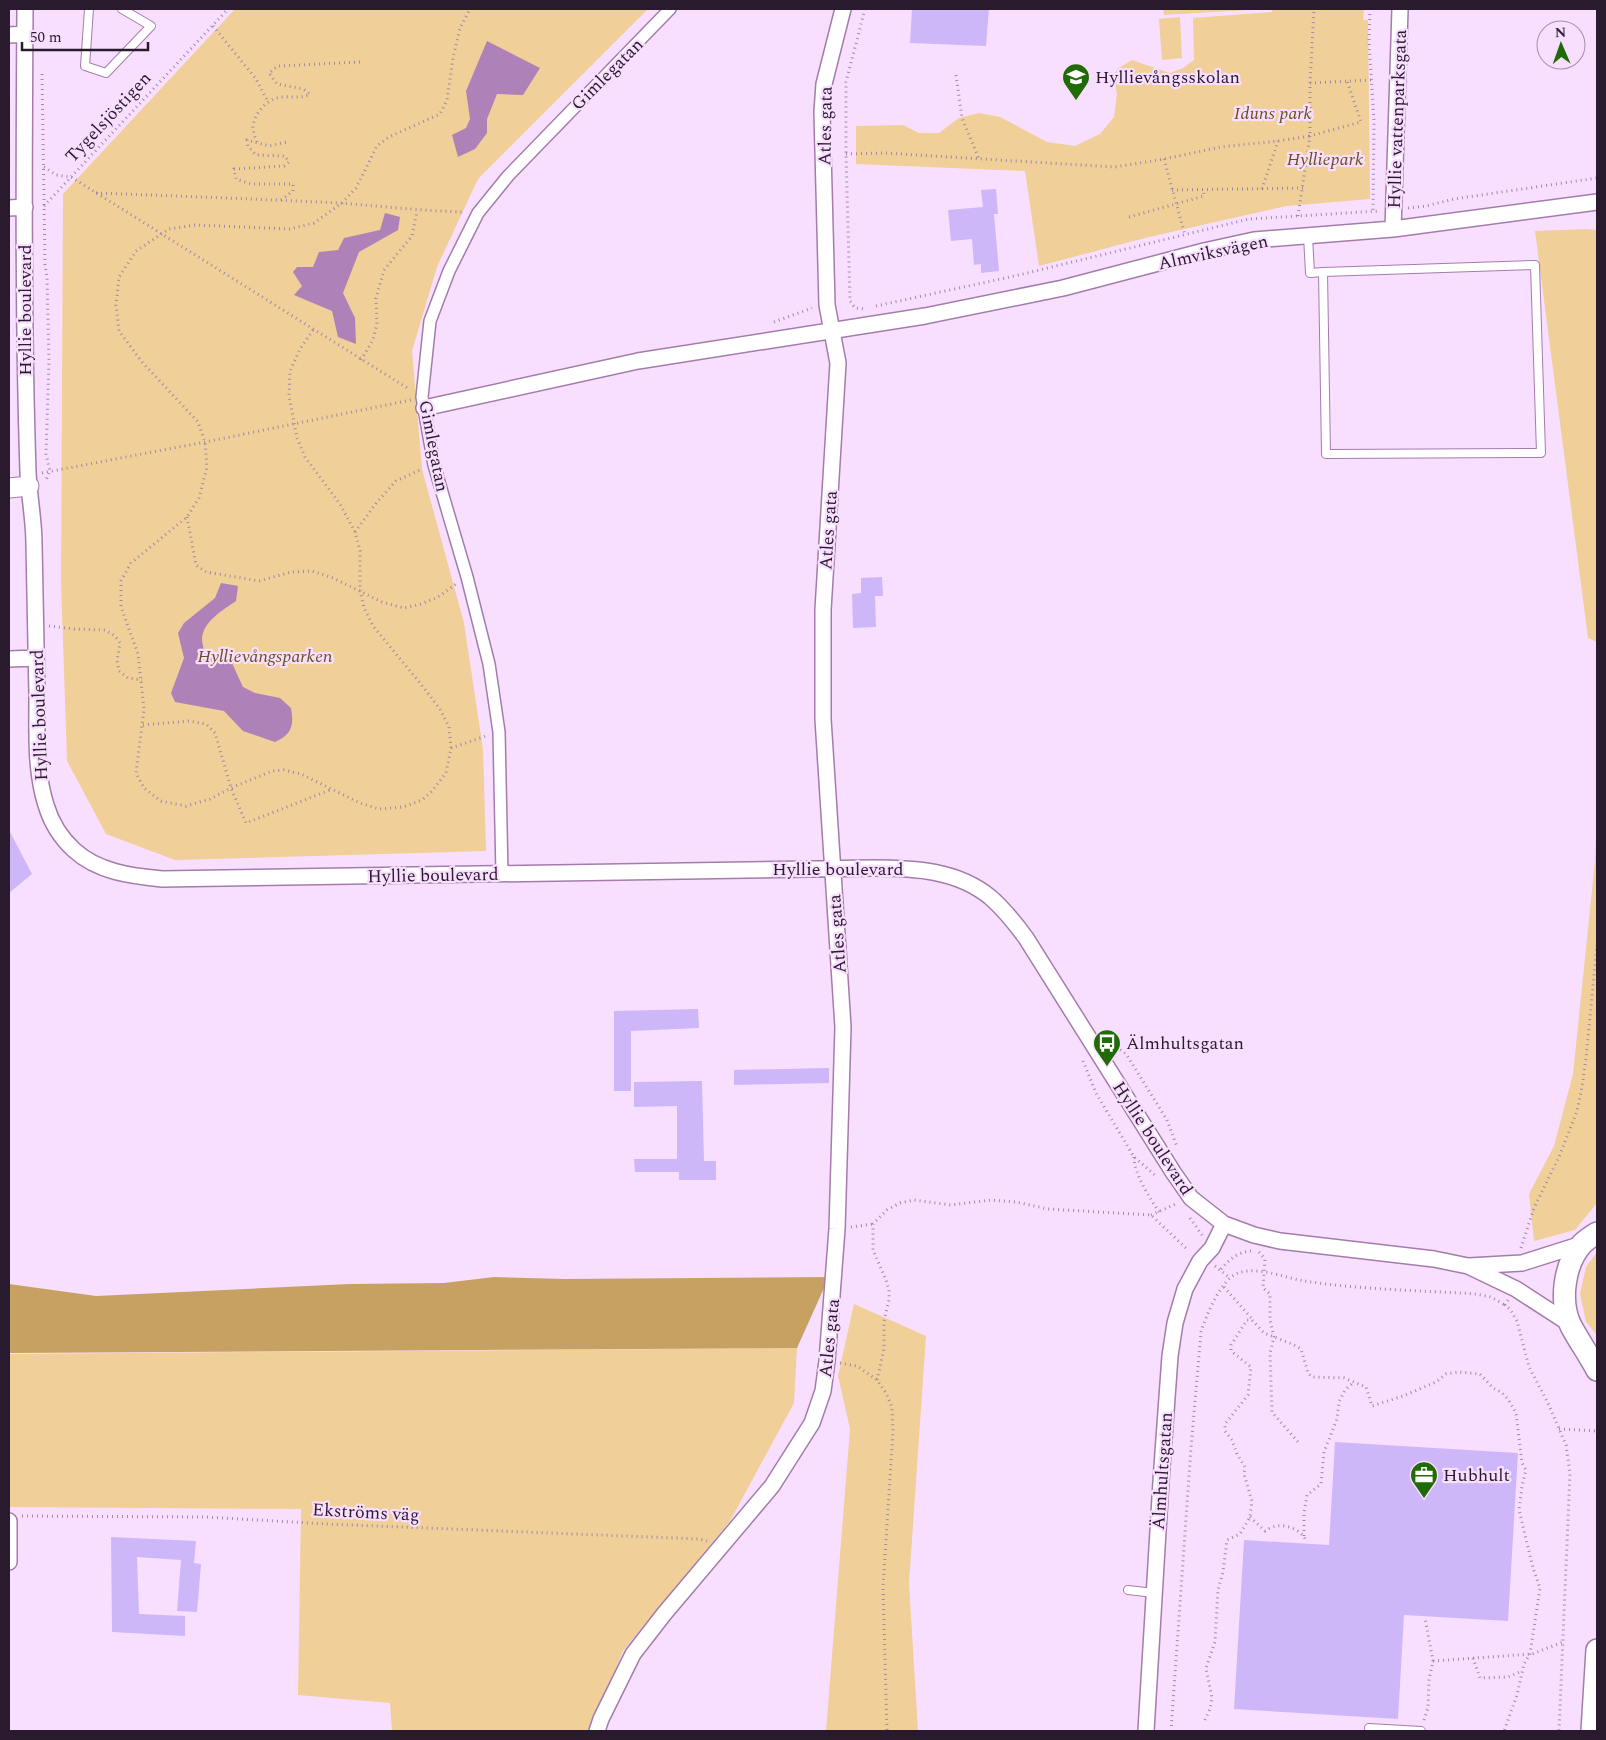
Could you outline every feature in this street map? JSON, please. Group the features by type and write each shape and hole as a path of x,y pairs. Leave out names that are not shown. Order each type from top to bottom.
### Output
{"main road":[{"path":"1591,1236 1572,1261 1567,1278 1565,1301 1570,1324 1597,1370"},
{"path":"1582,1344 1597,1359"},
{"path":"1592,1731 1597,1650"}],"street":[{"name":"Hyllie boulevard","path":"25,9 26,380 36,486 34,521 44,623 36,658 40,774 46,806 53,824 74,850 95,864 117,873 162,879 910,868 939,872 957,878 990,897 1008,914 1026,938 1155,1145 1185,1204 1224,1224 1254,1235 1280,1241 1434,1259 1468,1266 1516,1289 1570,1324"},
{"name":"Gimlegatan","path":"502,874 500,732 489,664 467,577 434,465 423,403 430,321 449,271 478,212 508,176 670,9"},
{"name":"Atles gata","path":"597,1731 633,1654 664,1614 772,1486 812,1423 823,1391 837,1228 843,1026 823,719 823,610 838,363 827,304 822,112 824,84 843,9"},
{"name":"Hyllie vattenparksgata","path":"1393,229 1400,9"},
{"path":"9,35 25,34"},
{"name":"Almviksvägen","path":"423,403 638,361 925,316 1063,288 1204,251 1254,240 1393,229 1597,202"},
{"path":"9,208 25,208"},
{"path":"9,488 36,486"},
{"path":"9,659 36,658"},
{"name":"Älmhultsgatan","path":"1146,1731 1170,1356 1175,1323 1185,1289 1200,1261 1212,1248 1224,1224"},
{"name":"Hyllie boulevard","path":"1468,1266 1522,1263 1591,1236"},
{"path":"9,1562 14,1518"}],"lane":[{"path":"89,9 85,66 106,73 151,26 122,9"},
{"path":"1308,236 1310,273 1323,272 1535,265 1541,454 1326,454 1323,272"},
{"path":"1128,1590 1154,1593"},
{"path":"1369,1728 1421,1731"}],"path":[{"name":"Tygelsjöstigen","path":"25,227 228,9"},
{"path":"313,330 300,349 290,371 289,396 296,438 305,456 340,504 355,532 360,551 360,590 364,608 372,626 420,682 440,709 449,727 451,748 446,773 422,800 402,807 379,809 330,790 301,774 284,770 272,771 210,799 186,806 161,801 144,788 136,774 143,725 142,680 138,654 120,607 121,581 130,562 187,516 199,498 207,467 204,442 198,422 142,362 119,331 116,305 119,277 136,251 169,229 195,225 290,229 314,222 342,204 356,188 377,146 389,137 440,114 447,100 453,58 460,28 470,9"},
{"path":"850,301 846,82 864,9"},
{"path":"1298,216 1310,136 1310,83 1314,9"},
{"path":"1370,9 1369,41 1374,121 1373,212"},
{"path":"212,26 256,79 268,102"},
{"path":"257,142 253,128 255,115 268,102 280,97 304,97 310,94 303,88 277,84 269,73 278,66 362,62"},
{"path":"36,486 50,471 46,454 49,361 42,68"},
{"path":"956,75 962,118 979,159"},
{"path":"1310,83 1371,80"},
{"path":"846,154 884,153 1115,167 1164,159 1221,146 1278,142 1310,136 1361,122 1347,81"},
{"path":"281,200 293,191 293,184 251,184 236,179 234,169 284,166 289,162 285,156 256,155 248,146 247,140 269,146 287,142"},
{"path":"1262,189 1278,142"},
{"path":"1164,159 1185,235"},
{"path":"44,167 56,175 71,177 361,360 423,403"},
{"path":"1172,190 1303,188"},
{"path":"1129,218 1204,196 1203,190"},
{"path":"96,193 281,200 417,211 478,212"},
{"path":"361,360 373,340 377,324 376,298 384,270 412,236 417,211"},
{"path":"355,532 377,502 396,481 434,465"},
{"path":"187,516 196,565 206,572 259,581 291,572 312,571 333,578 382,602 404,608 438,597 467,577"},
{"path":"44,623 74,629 105,630 115,636 120,642 117,661 119,671 128,678 142,680"},
{"path":"143,725 189,721 206,724 215,733 231,788 246,823 330,790"},
{"path":"451,748 500,732"},
{"path":"1522,1263 1520,1246 1534,1208 1559,1157 1577,1111 1586,1058 1597,944"},
{"path":"1111,1043 1126,1054 1167,1120 1180,1155"},
{"path":"1082,1058 1096,1092 1134,1157 1160,1179"},
{"path":"1134,1157 1134,1165 1142,1184 1159,1212"},
{"path":"1174,1197 1185,1204 1212,1248"},
{"path":"837,1228 873,1224 887,1210 900,1203 914,1200 951,1204 991,1200 1016,1202 1048,1209 1151,1215 1185,1204"},
{"path":"1151,1215 1200,1261 1218,1267 1230,1278"},
{"path":"873,1224 873,1250 886,1280 888,1290 884,1321 884,1348 877,1380"},
{"path":"1221,1269 1230,1260 1243,1252 1255,1250 1261,1253 1265,1259 1263,1288 1270,1294 1270,1320 1274,1337 1270,1353 1272,1412 1298,1442"},
{"path":"1171,1731 1201,1332 1206,1318 1230,1278 1238,1273 1251,1271 1305,1281 1347,1286 1476,1294 1491,1297 1510,1309 1517,1321 1529,1367 1547,1401 1566,1445 1570,1473 1559,1731"},
{"path":"1224,1287 1264,1333 1301,1349 1308,1373 1312,1376 1344,1378 1366,1387 1372,1406 1403,1396 1436,1382 1446,1374 1459,1372 1480,1374 1493,1388 1502,1392 1508,1399 1516,1414 1522,1464 1526,1470 1519,1510 1533,1568 1540,1588 1530,1654 1524,1664 1517,1695 1504,1731"},
{"path":"1505,1305 1516,1289"},
{"path":"1205,1720 1210,1710 1212,1698 1206,1668 1215,1642 1218,1590 1223,1572 1227,1540 1240,1534 1250,1517 1252,1501 1244,1474 1245,1467 1237,1454 1232,1440 1225,1431 1226,1424 1248,1395 1251,1367 1231,1350 1231,1345 1247,1320 1252,1320"},
{"path":"827,1361 857,1366 877,1380 886,1392 892,1407 883,1587 887,1731"},
{"path":"1306,1541 1304,1536 1304,1513 1308,1495 1321,1484 1324,1452 1337,1419 1339,1402 1345,1390 1354,1382"},
{"path":"1559,1429 1597,1431"},
{"name":"Ekströms väg","path":"14,1518 205,1517 327,1524 700,1539 722,1546"},
{"path":"1250,1517 1264,1531 1278,1525 1294,1529 1304,1536"},
{"path":"1421,1731 1428,1708 1429,1680 1433,1661 1425,1618"},
{"path":"1433,1661 1530,1654 1563,1642"},
{"path":"1472,1658 1480,1678 1508,1677 1522,1671"}],"green space":[{"name":"Hyllievångsparken","path":"235,9 648,9 478,179 437,267 412,351 422,469 464,623 483,749 486,851 175,860 106,834 67,761 61,582 63,194"},
{"path":"1163,9 1265,9 1164,15"},
{"name":"Iduns park","path":"1272,9 1364,9 1363,20 1368,20 1370,199 1287,206 1149,237 1039,266 1025,171 856,164 856,126 903,125 919,133 939,133 959,118 979,113 1000,117 1047,142 1075,146 1100,134 1114,117 1117,94 1114,77 1117,69 1132,60 1170,73 1183,68 1194,60 1193,18 1272,12"},
{"path":"1180,17 1182,58 1162,60 1159,19"},
{"path":"1597,230 1597,642 1588,638 1535,231"},
{"path":"1597,806 1597,1203 1575,1230 1534,1241 1529,1194 1554,1146 1573,1074 1595,861"},
{"path":"1597,1252 1597,1335 1586,1322 1580,1294 1586,1267"},
{"path":"854,1304 926,1336 909,1583 918,1731 826,1731 850,1429 838,1376"},
{"path":"797,1348 794,1403 730,1521 623,1651 590,1731 392,1731 390,1703 298,1695 301,1509 9,1507 9,1354"}],"shaded area":[{"path":"487,41 540,68 523,95 497,94 487,119 487,133 475,149 458,157 452,135 466,128 470,119 466,91"},
{"path":"385,213 400,217 398,230 359,252 343,293 355,318 356,344 338,337 332,311 294,295 302,286 293,272 297,267 313,267 319,252 338,250 344,238 380,230"},
{"path":"221,583 238,586 236,601 214,617 205,628 202,640 204,652 221,655 231,661 243,687 255,693 280,698 291,708 292,725 285,736 275,742 243,731 224,711 175,702 171,693 184,658 178,633 184,623 215,598"},
{"path":"494,1277 565,1279 829,1277 797,1348 9,1353 9,1284 96,1296 349,1284 444,1283"}],"building":[{"path":"912,9 989,9 986,46 910,43"},
{"path":"996,189 998,214 994,214 999,271 981,273 981,264 974,265 972,239 951,241 948,210 983,207 981,190"},
{"path":"882,577 883,596 875,596 876,627 853,628 852,594 861,593 861,578"},
{"path":"9,830 32,874 9,893"},
{"path":"698,1009 699,1028 631,1031 631,1091 614,1091 614,1011"},
{"path":"829,1068 829,1083 734,1085 734,1070"},
{"path":"702,1081 704,1161 716,1161 716,1180 679,1180 679,1172 635,1172 634,1159 677,1159 677,1106 634,1107 634,1082"},
{"path":"1335,1442 1518,1453 1508,1621 1404,1615 1398,1719 1234,1709 1244,1540 1329,1545"},
{"path":"111,1537 196,1541 194,1563 201,1564 197,1612 177,1611 181,1560 137,1557 139,1614 185,1616 185,1636 112,1632"}],"place":[{"name":"Hyllievångsskolan","path":"1076,101"},
{"name":"Älmhultsgatan","path":"1107,1067"},
{"name":"Hubhult","path":"1424,1499"}],"park label":[{"name":"Hylliepark","path":"1325,159"}]}
